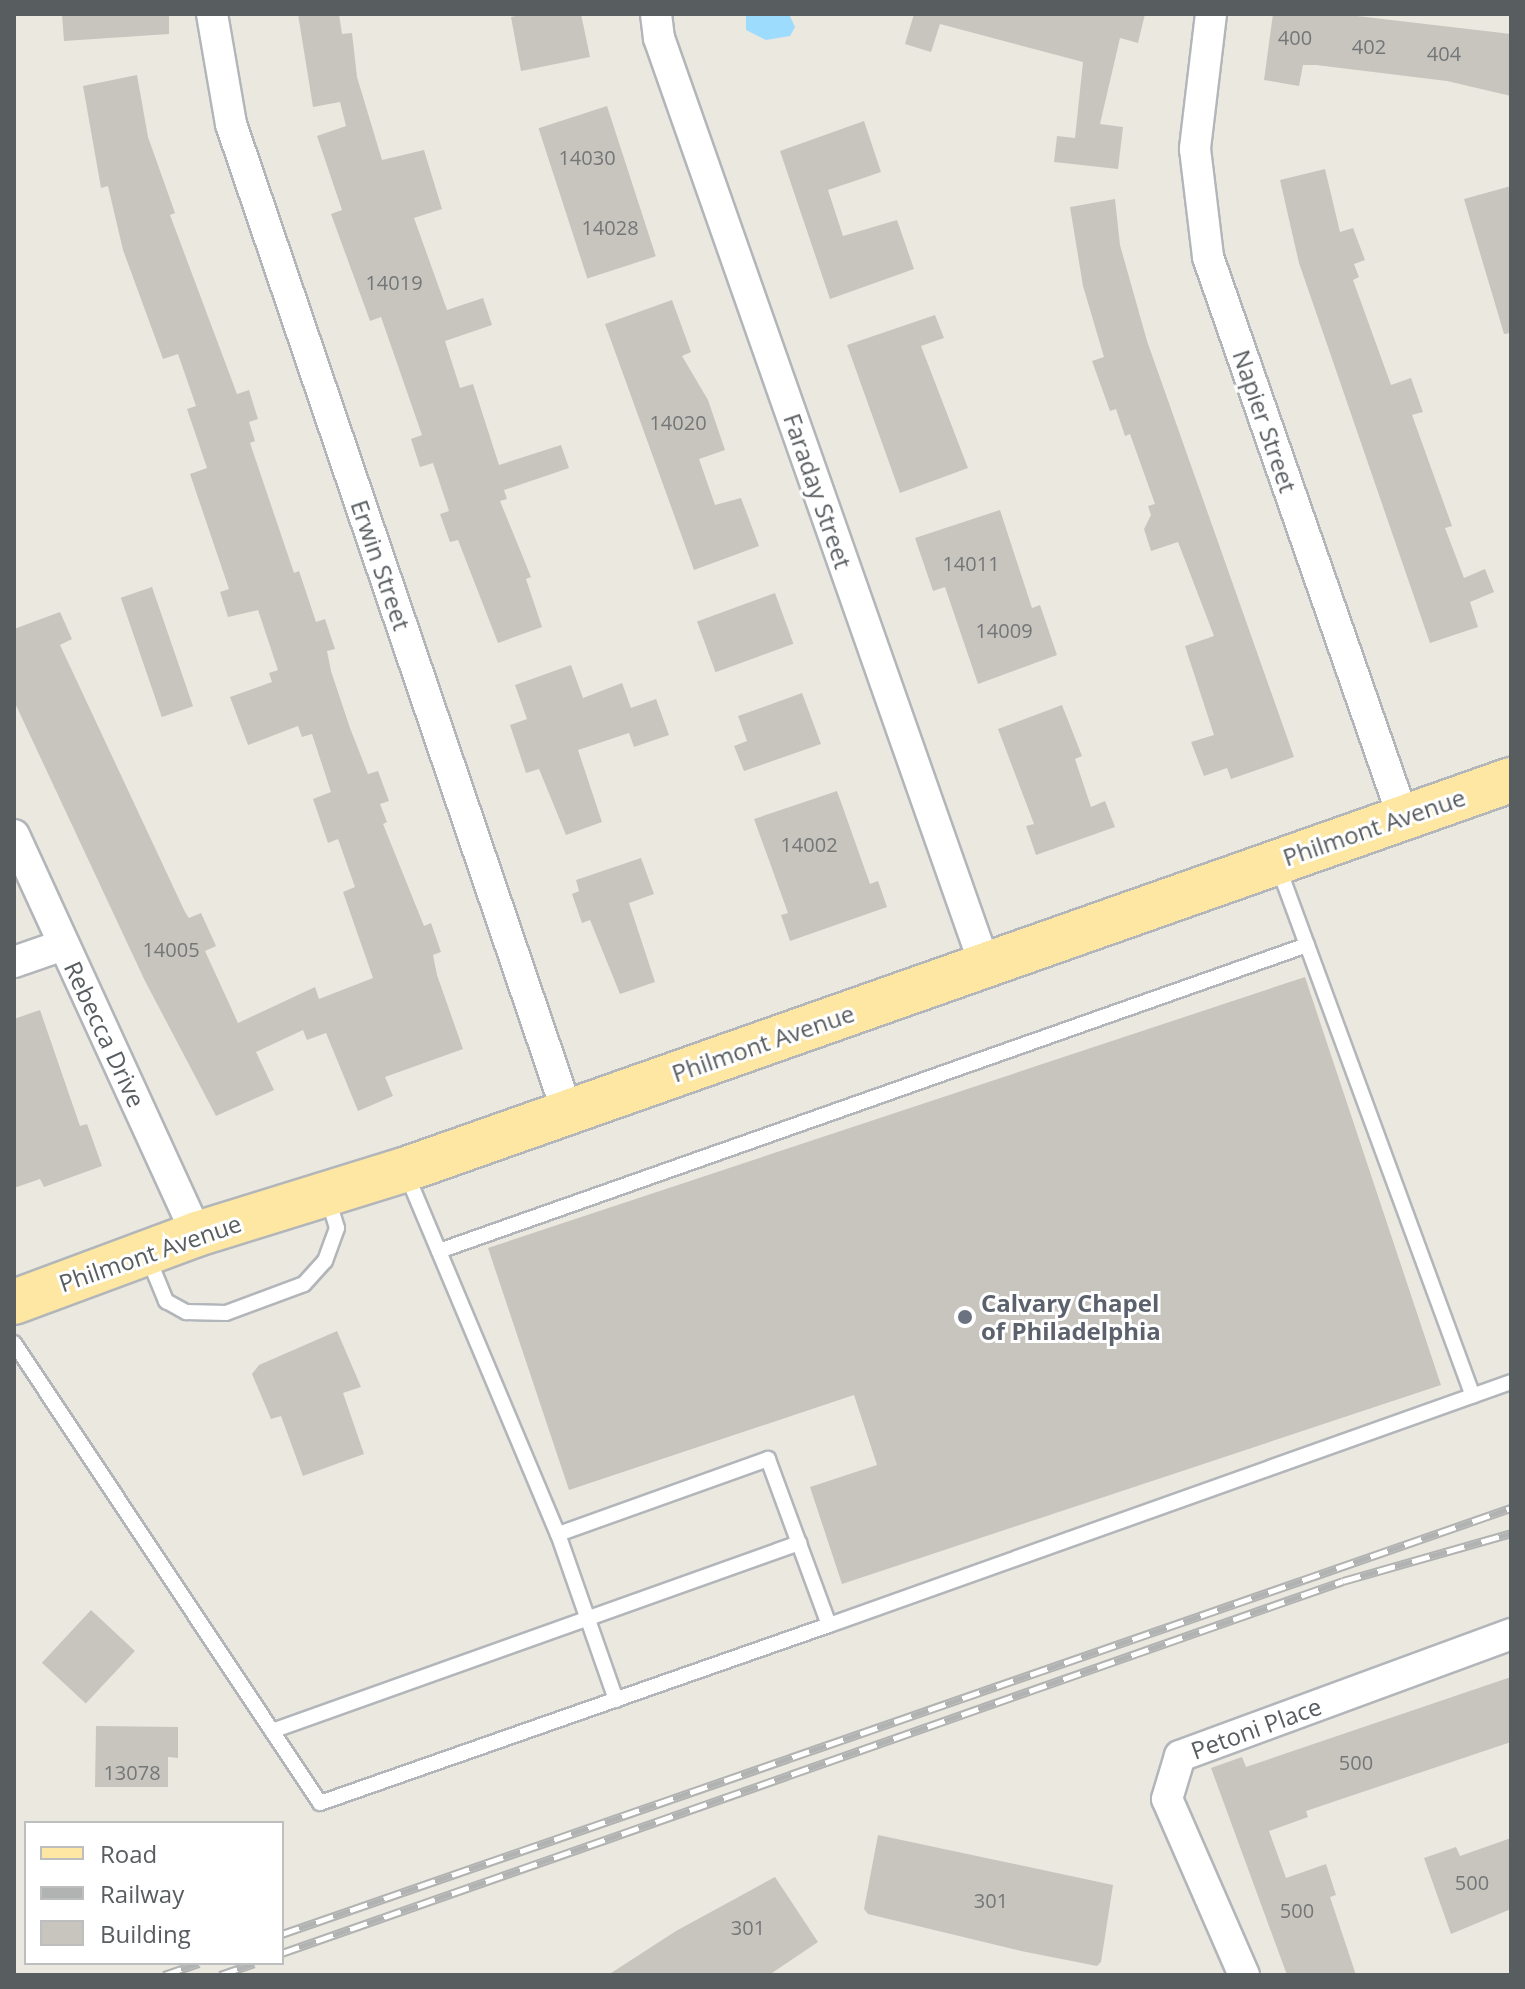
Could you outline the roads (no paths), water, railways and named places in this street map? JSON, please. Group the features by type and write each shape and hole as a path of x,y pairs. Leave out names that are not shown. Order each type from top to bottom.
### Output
{"main road":[{"name":"Philmont Avenue","path":"14,1302 197,1234 404,1170 1511,780"}],"street":[{"name":"Erwin Street","path":"212,14 231,124 567,1111"},
{"name":"Faraday Street","path":"656,14 659,38 985,966"},
{"name":"Napier Street","path":"1211,14 1195,149 1208,257 1403,817"},
{"name":"Rebecca Drive","path":"14,835 197,1234"},
{"path":"14,962 63,945"},
{"name":"Petoni Place","path":"1244,1975 1167,1799 1180,1756 1511,1634"}],"lane":[{"path":"1276,862 1473,1395"},
{"path":"439,1251 1307,945"},
{"path":"404,1170 558,1534 616,1700"},
{"path":"146,1252 166,1301 186,1312 226,1313 304,1284 325,1261 337,1228 327,1195"},
{"path":"14,1343 320,1803 1511,1382"},
{"path":"558,1534 768,1459 829,1625"},
{"path":"272,1731 588,1621 799,1543"}],"water":[{"path":"746,14 789,14 795,27 790,36 766,40 746,30"}],"railway":[{"path":"284,1933 1511,1508"},
{"path":"284,1952 1343,1581 1511,1533"},
{"path":"164,1975 193,1965"},
{"path":"220,1975 248,1965"}],"place":[{"name":"Calvary Chapel of Philadelphia","path":"965,1317"}]}
